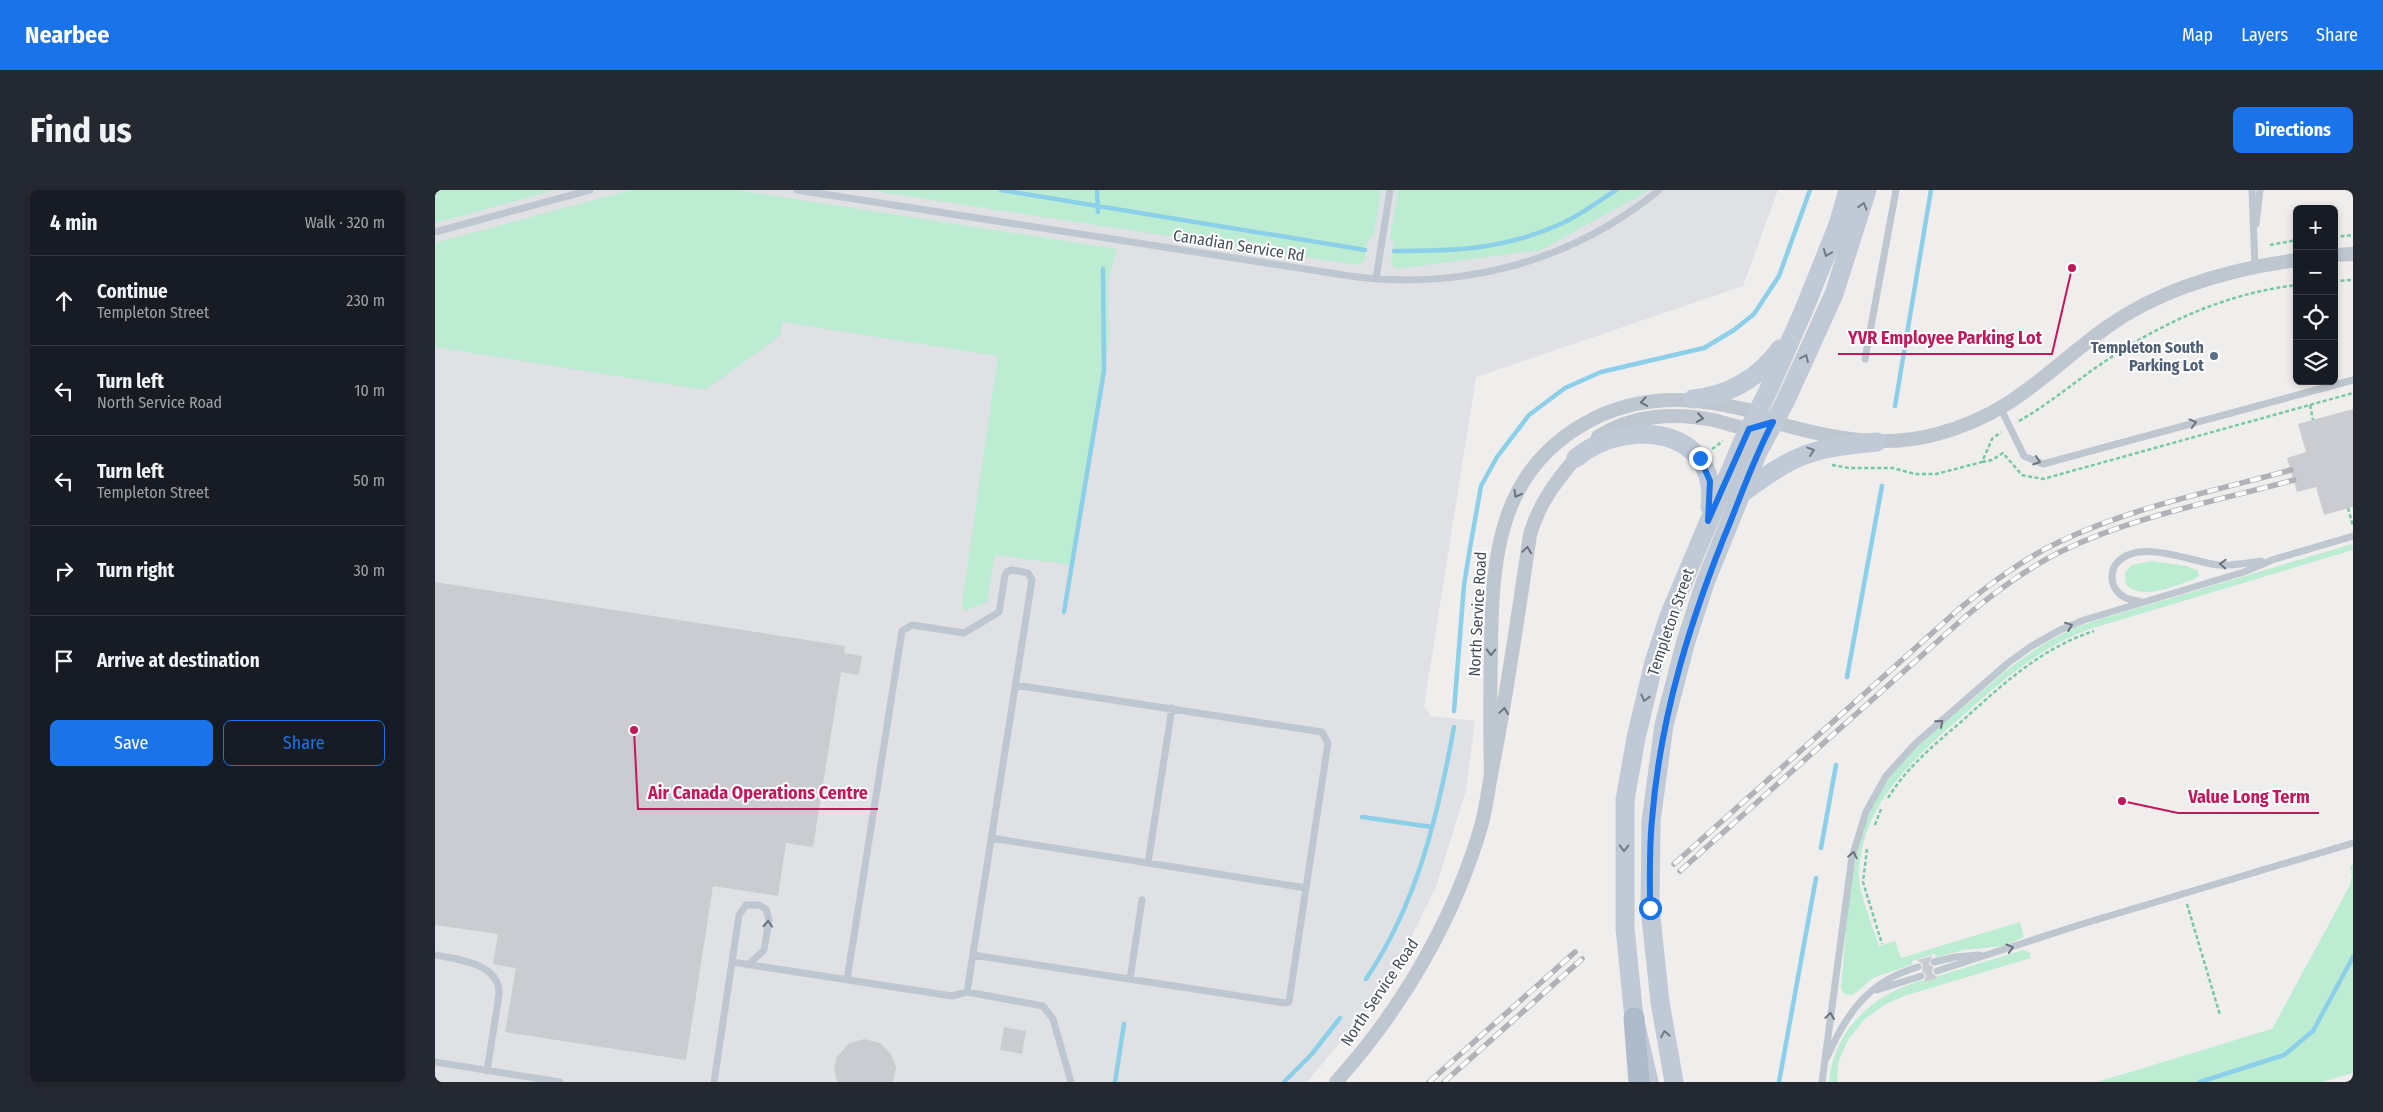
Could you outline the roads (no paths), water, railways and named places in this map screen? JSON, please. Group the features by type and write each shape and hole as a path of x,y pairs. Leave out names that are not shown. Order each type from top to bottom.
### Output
{"main road":[{"path":"1634,1018 1639,1082"}],"street":[{"name":"Templeton Street","path":"1649,1082 1634,1018 1625,928 1625,800 1636,738 1654,662 1669,616 1708,521 1803,312 1838,225 1848,190"},
{"name":"Templeton Street","path":"1674,1082 1653,954 1650,908 1651,821 1665,725 1675,681 1705,583 1758,452 1834,294 1867,190"},
{"path":"2338,255 2353,254"},
{"path":"1741,494 1781,465 1797,456 1829,446 1897,441 1935,435 1971,423 2001,409 2037,384 2108,326 2129,313 2181,288 2255,267 2293,261"},
{"path":"1693,399 1720,394 1750,380 1777,354 1803,312"},
{"name":"North Service Road","path":"1491,776 1490,708 1494,574 1503,525 1517,493 1545,454 1583,424 1609,412 1663,399 1693,399 1753,421"},
{"name":"North Service Road","path":"1336,1082 1360,1054 1396,1003 1443,922 1469,865 1482,821 1503,720 1530,535 1534,520 1549,491 1591,443 1610,430 1659,416 1753,421"},
{"path":"1753,421 1773,422 1849,440 1877,442"},
{"path":"1576,458 1592,445 1616,437 1642,434 1673,437 1695,453 1708,473 1711,489 1708,521"}],"lane":[{"path":"435,232 590,190"},
{"name":"Canadian Service Rd","path":"797,190 1376,279 1429,281 1490,273 1521,264 1593,235 1638,207 1659,190"},
{"path":"1376,279 1390,190"},
{"path":"1865,359 1896,190"},
{"path":"2252,190 2255,267"},
{"path":"2253,244 2260,190"},
{"path":"2001,409 2024,456 2043,464 2353,380"},
{"path":"1822,1082 1852,857 1866,812 1886,776 1915,744 2008,663 2030,647 2060,630 2143,601 2244,572 2272,560 2353,536"},
{"path":"2143,601 2131,601 2123,597 2115,590 2113,585 2114,567 2128,554 2150,552 2220,565 2272,560"},
{"path":"847,980 902,631 912,625 968,632 999,612 1008,571 1013,570 1029,573 1032,580 967,992"},
{"path":"973,955 1285,1004 1289,1002 1328,743 1325,735 1319,731 1015,684"},
{"path":"1148,863 1172,708"},
{"path":"991,838 1306,888"},
{"path":"1937,971 2353,844"},
{"path":"1130,979 1142,900"},
{"path":"714,1082 739,914 746,905 755,904 766,910 769,920 764,950 748,964"},
{"path":"435,955 470,962 490,972 499,984 499,995 487,1071"},
{"path":"1935,962 1955,957 1987,955"},
{"path":"732,962 951,996 967,992 1037,1004 1047,1008 1053,1018 1071,1082"},
{"path":"1824,1064 1840,1027 1868,995 1890,977 1918,967"},
{"path":"1868,995 1883,988 1921,976"},
{"path":"435,1062 560,1082"}],"waterway":[{"path":"1001,190 1365,250"},
{"path":"1097,190 1098,212"},
{"path":"1394,251 1476,248 1515,240 1564,223 1616,190"},
{"path":"1454,711 1464,585 1470,548 1481,486 1497,457 1529,415 1565,388 1601,372 1704,348 1734,330 1754,314 1779,276 1810,190"},
{"path":"1895,406 1931,190"},
{"path":"1064,612 1104,371 1103,269"},
{"path":"1847,677 1882,486"},
{"path":"1366,979 1384,950 1412,890 1433,826 1454,727"},
{"path":"1821,848 1836,765"},
{"path":"1362,817 1432,827"},
{"path":"1779,1082 1816,878"},
{"path":"2200,1082 2284,1055 2313,1031 2353,957"},
{"path":"1284,1082 1311,1055 1340,1018"},
{"path":"1115,1082 1124,1024"}],"railway":[{"path":"1674,864 1959,609 2020,564 2059,542 2115,519 2144,509 2291,470"},
{"path":"1680,871 1965,617 2024,573 2062,551 2118,528 2176,510 2294,480"},
{"path":"1429,1082 1575,952"},
{"path":"1444,1082 1582,959"}],"place":[{"name":"YVR Employee Parking Lot","path":"2072,268"},
{"name":"Templeton South Parking Lot","path":"2214,356"},
{"name":"Air Canada Operations Centre","path":"634,730"},
{"name":"Value Long Term","path":"2122,801"}]}
